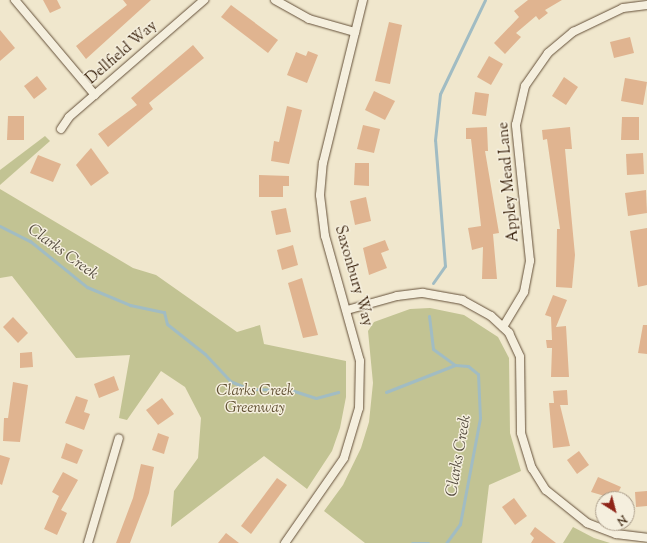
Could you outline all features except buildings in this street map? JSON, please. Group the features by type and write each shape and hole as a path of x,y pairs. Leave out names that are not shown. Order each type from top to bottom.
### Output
{"street":[{"path":"15,0 95,95"},
{"name":"Dellfield Way","path":"60,129 95,95 204,0"},
{"path":"275,0 309,19 355,32"},
{"name":"Saxonbury Way","path":"285,543 333,478 354,431 361,372 347,310 325,236 320,185 362,0"},
{"name":"Appley Mead Lane","path":"503,327 524,292 530,261 516,125 525,86 544,57 574,32 623,8 647,5"},
{"path":"347,310 397,296 435,294 470,304 503,327 522,363 521,433 536,476 557,502 587,523 616,534 647,538"},
{"path":"88,543 118,438"}],"green space":[{"path":"45,136 50,141 0,185 0,170"},
{"name":"Clarks Creek Greenway","path":"0,189 133,268 156,275 237,332 260,325 264,344 346,361 346,397 340,428 332,451 307,489 264,456 171,527 174,491 198,458 201,418 185,387 161,371 127,420 119,418 130,355 76,358 12,276 0,278"},
{"path":"430,308 464,315 498,337 509,358 510,433 521,471 489,485 482,543 365,543 324,511 343,485 361,448 369,422 373,383 368,331 374,322 410,309"},
{"path":"573,527 594,538 610,543 563,543"}],"waterway":[{"path":"433,283 445,266 435,140 440,94 485,0"},
{"name":"Clarks Creek","path":"0,226 30,241 87,287 130,305 164,312 167,324 205,354 230,381 249,389 291,390 316,398 338,392"},
{"path":"429,316 433,349 455,365"},
{"name":"Clarks Creek","path":"386,392 455,365 468,366 478,374 480,418 460,524 446,543"},
{"name":"Clarks Creek","path":"412,543 428,543"}]}
